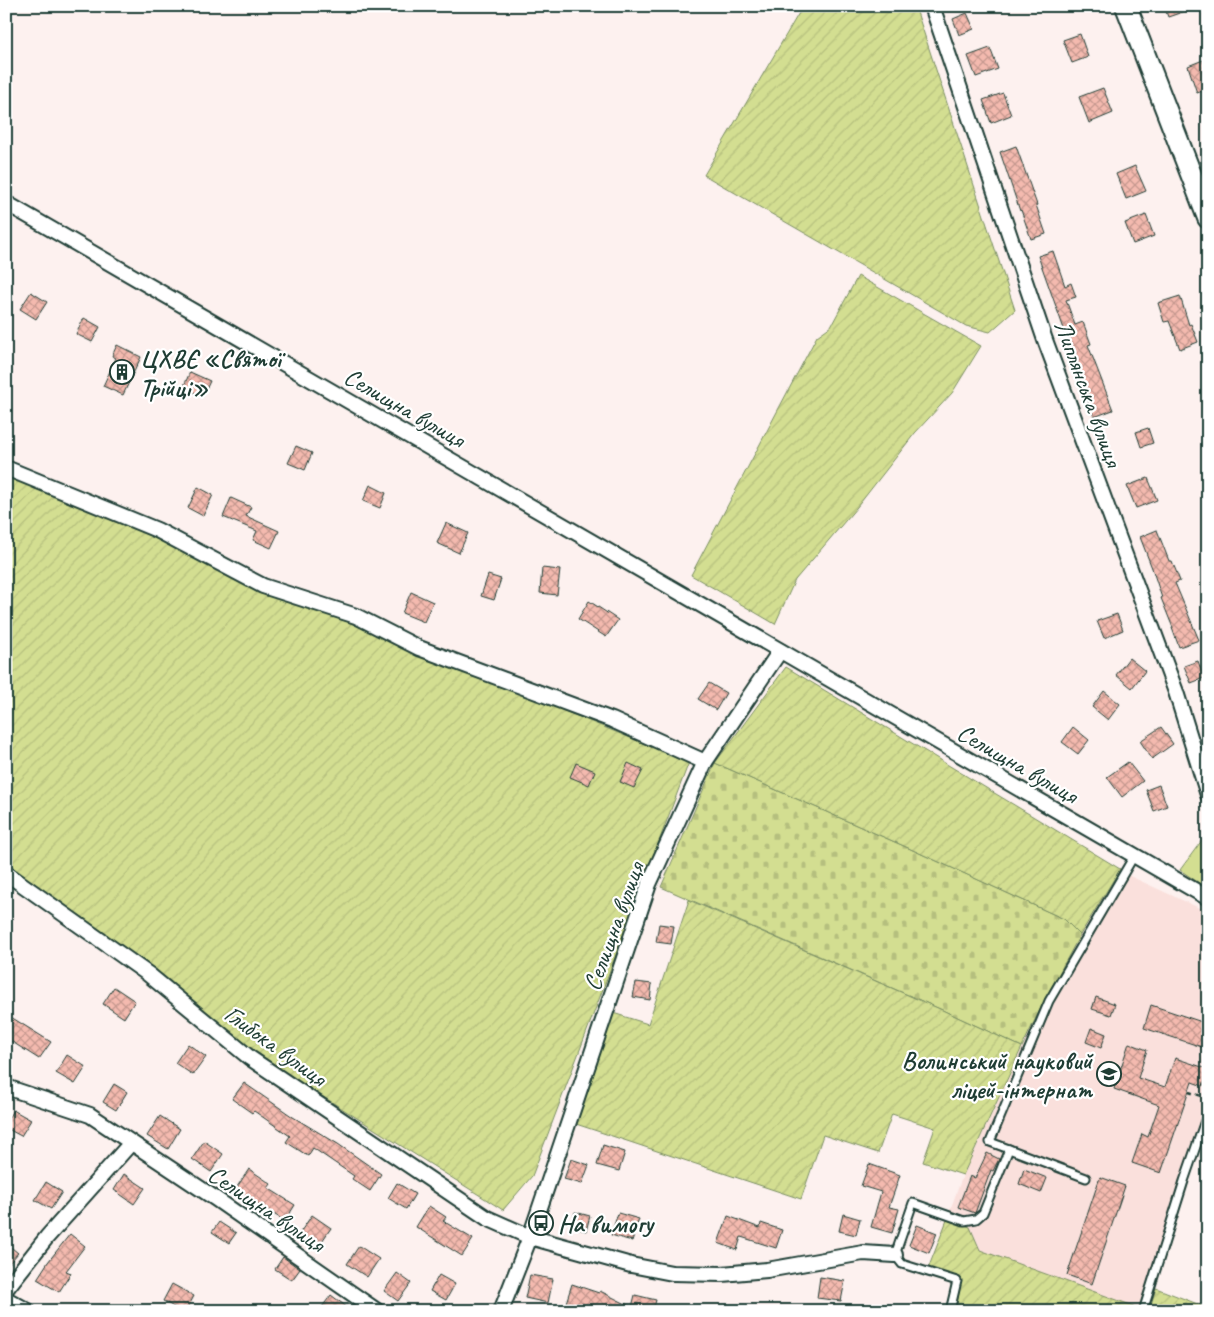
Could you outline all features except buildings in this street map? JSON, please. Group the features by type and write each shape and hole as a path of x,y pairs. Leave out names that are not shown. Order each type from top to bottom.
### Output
{"street":[{"name":"Липлянська вулиця","path":"932,6 1046,340 1176,692 1208,795"},
{"path":"1126,6 1208,218"},
{"name":"Селищна вулиця","path":"6,203 1208,898"},
{"path":"6,468 157,530 263,586 356,616 419,648 612,720 705,762"},
{"name":"Селищна вулиця","path":"501,1311 530,1237 649,884 705,762 780,651"},
{"name":"Глибока вулиця","path":"6,873 148,974 250,1058 487,1218 530,1237"},
{"name":"Селищна вулиця","path":"7,1088 90,1115 216,1199 377,1311"},
{"path":"6,1288 47,1237 131,1143"},
{"path":"530,1237 631,1265 672,1273 722,1274 767,1270 863,1253 894,1255"},
{"path":"6,1299 28,1311"}],"lane":[{"path":"1086,1178 990,1142 1049,1001 1134,856"},
{"path":"1143,1311 1208,1112"},
{"path":"950,1311 957,1281 902,1264 894,1255 913,1203 964,1221 976,1219 983,1212 1009,1149"}],"path":[{"path":"1189,1092 1208,1098"}],"shaded area":[{"name":"Волинський науковий ліцей-інтернат","path":"1119,871 1208,912 1208,1102 1138,1311 956,1311 961,1280 928,1269 963,1175 1045,999 1080,935"}],"green space":[{"path":"803,6 915,6 1015,310 990,332 966,326 704,175"},
{"path":"858,276 981,346 952,393 915,433 857,507 795,580 775,624 691,575 817,336 831,326"},
{"path":"6,471 260,586 689,762 532,1176 503,1210 257,1055 6,868"},
{"path":"786,667 1120,869 1080,935 1064,919 715,763"},
{"path":"715,763 1064,919 1080,935 1045,999 1022,1047 940,1009 661,887"},
{"path":"1208,832 1208,889 1180,870"},
{"path":"689,900 940,1009 1022,1047 963,1175 923,1162 935,1128 892,1114 878,1153 823,1135 801,1199 576,1124 613,1013 648,1024"},
{"path":"947,1220 970,1227 980,1250 1139,1308 1138,1311 956,1311 961,1280 928,1269"},
{"path":"1156,1288 1208,1308 1208,1311 1149,1311"}],"place":[{"name":"ЦХВЄ «Святої Трійці»","path":"122,372"},
{"name":"Волинський науковий ліцей-інтернат","path":"1109,1074"},
{"name":"На вимогу","path":"541,1223"}]}
